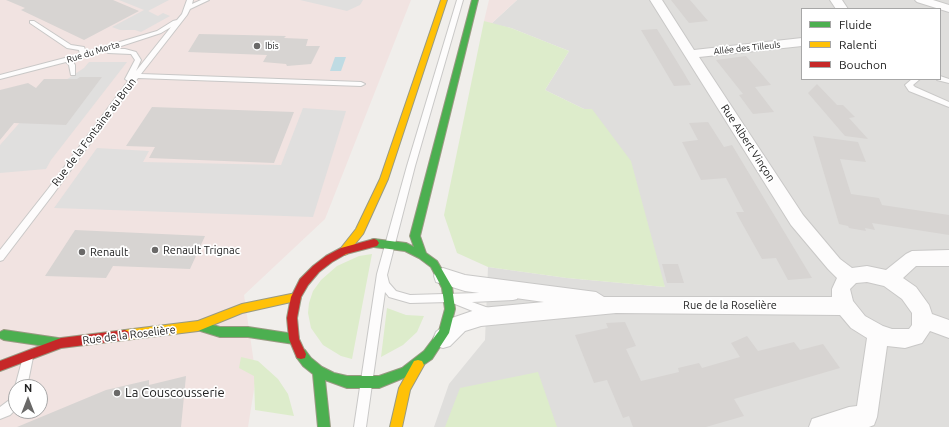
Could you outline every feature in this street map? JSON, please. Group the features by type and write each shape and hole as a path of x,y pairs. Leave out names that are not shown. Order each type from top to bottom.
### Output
{"main road":[{"path":"344,251 360,231 384,179 444,0"},
{"path":"422,255 415,236 475,0"},
{"path":"396,427 405,388 418,365 437,344 448,321 450,298 442,276 434,264 422,255 406,247 374,243 344,251 329,259 316,269 304,282 296,297 292,318 294,339 299,351 318,371 332,378 348,382 365,383 393,378 418,365"},
{"name":"Rue de la Roselière","path":"0,366 61,343 198,326 242,309 272,301 296,297"},
{"name":"Rue de la Roselière","path":"198,326 220,332 248,332 294,339"},
{"name":"Rue de la Roselière","path":"2,346 4,331 61,343"},
{"path":"318,371 324,427"}],"street":[{"name":"Rue Albert Vinçon","path":"656,0 797,220 834,264 849,277"},
{"path":"921,0 949,9"},
{"name":"Allée des Tilleuls","path":"691,54 801,42"},
{"path":"889,279 912,260 934,257 949,258"},
{"path":"867,274 889,279 909,293 922,311 923,320 921,329 915,336 905,339 892,338 878,334 858,322 845,306 841,289 844,282 849,277 867,274"},
{"name":"Rue de la Roselière","path":"442,276 465,283 616,304 845,306"},
{"name":"Rue de la Roselière","path":"437,344 459,324 481,317 573,310 616,304"},
{"path":"923,320 949,329"},
{"path":"820,427 849,418 869,422 878,334"}],"lane":[{"name":"Rue de la Fontaine au Brun","path":"0,257 51,191 123,92 182,18 188,8 190,0"},
{"path":"188,8 206,0"},
{"path":"360,427 365,383 382,274 389,244 460,0"},
{"name":"Rue du Morta","path":"0,77 84,56 159,32 182,18"},
{"path":"32,22 69,47 82,48 84,56"},
{"path":"92,53 124,50 134,53 138,60 123,92"},
{"path":"68,60 72,65 73,73"},
{"path":"136,76 361,84"},
{"path":"915,80 909,85 912,89 949,105"},
{"path":"382,274 385,285 393,294 410,299 563,296"},
{"path":"450,298 482,311 499,315"},
{"path":"23,379 28,356"}],"shaded area":[{"path":"0,0 411,0 325,219 244,295 256,377 248,427 0,427"},
{"path":"119,0 169,0 148,11 158,16 163,13 170,16 141,32 135,30 120,30 112,27 144,10"},
{"path":"300,0 363,0 360,5 347,11"},
{"path":"489,0 517,0 491,24 484,21"},
{"path":"517,0 949,0 949,427 434,427 449,384 485,340 488,267 567,278 665,287 584,109 545,90 569,51 511,28 491,24"},
{"path":"89,62 127,62 51,160 46,169 0,173 0,145 54,84 60,84 84,68"},
{"path":"303,108 346,111 313,217 54,208 97,148 149,151 143,162 281,165"}],"green space":[{"path":"484,21 511,28 569,51 545,90 584,109 592,109 631,161 665,287 567,278 488,267 457,253 444,215"},
{"path":"372,254 352,359 341,356 323,345 311,328 308,313 309,303 313,291 321,280 337,266 359,256"},
{"path":"387,308 406,315 424,316 417,332 403,345 381,357"},
{"path":"241,357 258,361 278,379 288,394 294,416 255,410 254,376 239,368"},
{"path":"538,372 557,427 445,427 460,388"}],"water":[{"path":"335,57 346,57 341,71 330,71"}],"building":[{"path":"6,0 113,0 139,11 84,40 21,10 25,8"},
{"path":"671,0 690,0 708,21 689,23"},
{"path":"657,29 691,85 674,86 641,30"},
{"path":"199,34 286,36 284,38 308,39 306,46 320,46 311,64 287,66 286,64 263,62 267,55 188,52"},
{"path":"746,56 771,85 755,87 774,112 753,114 739,95 743,94 716,60"},
{"path":"80,77 102,77 66,125 14,123 0,140 0,90 28,83 36,88 44,79 77,79"},
{"path":"817,84 837,105 843,105 855,117 849,118 868,139 845,136 808,93"},
{"path":"152,107 294,112 274,163 149,158 155,147 126,146"},
{"path":"708,122 724,147 732,145 812,278 788,280 776,258 762,259 736,212 744,212 726,178 701,180 682,142 698,140 689,123"},
{"path":"813,136 858,142 866,162 840,159 851,194 879,198 882,205 949,215 949,235 872,223 875,230 865,228 866,231 849,228 848,226 839,224"},
{"path":"75,230 205,236 190,269 113,266 106,278 45,276"},
{"path":"662,264 678,264 684,283 667,283"},
{"path":"625,322 636,346 626,349 641,381 679,372 678,368 699,363 702,368 740,357 731,343 747,336 758,351 794,342 800,350 823,344 840,368 734,399 744,416 706,427 633,427 629,416 623,418 607,380 594,383 575,335 608,328 606,323"},
{"path":"186,376 181,427 17,427 36,419 48,419 48,414 106,390 149,380 149,385"}],"traffic: fast":[{"path":"422,255 415,236 475,0"},
{"path":"301,354 307,362 318,371 332,378 347,382 379,382 406,372 428,355 444,333 450,309 447,287 434,264 422,255 406,247 374,243"},
{"path":"198,326 220,332 248,332 294,339"},
{"path":"4,335 58,343"},
{"path":"318,371 324,427"}],"traffic: slow":[{"path":"344,251 360,231 384,179 444,0"},
{"path":"125,335 198,326 242,309 296,297"},
{"path":"396,427 405,388 418,365"}],"traffic: jam":[{"path":"301,354 294,339 292,318 296,297 304,282 316,269 329,259 344,251 374,243"},
{"path":"0,366 61,343 125,335"}],"place":[{"name":"Ibis","path":"257,46"},
{"name":"Renault Trignac","path":"155,250"},
{"name":"Renault","path":"82,252"},
{"name":"La Couscousserie","path":"117,393"}]}
